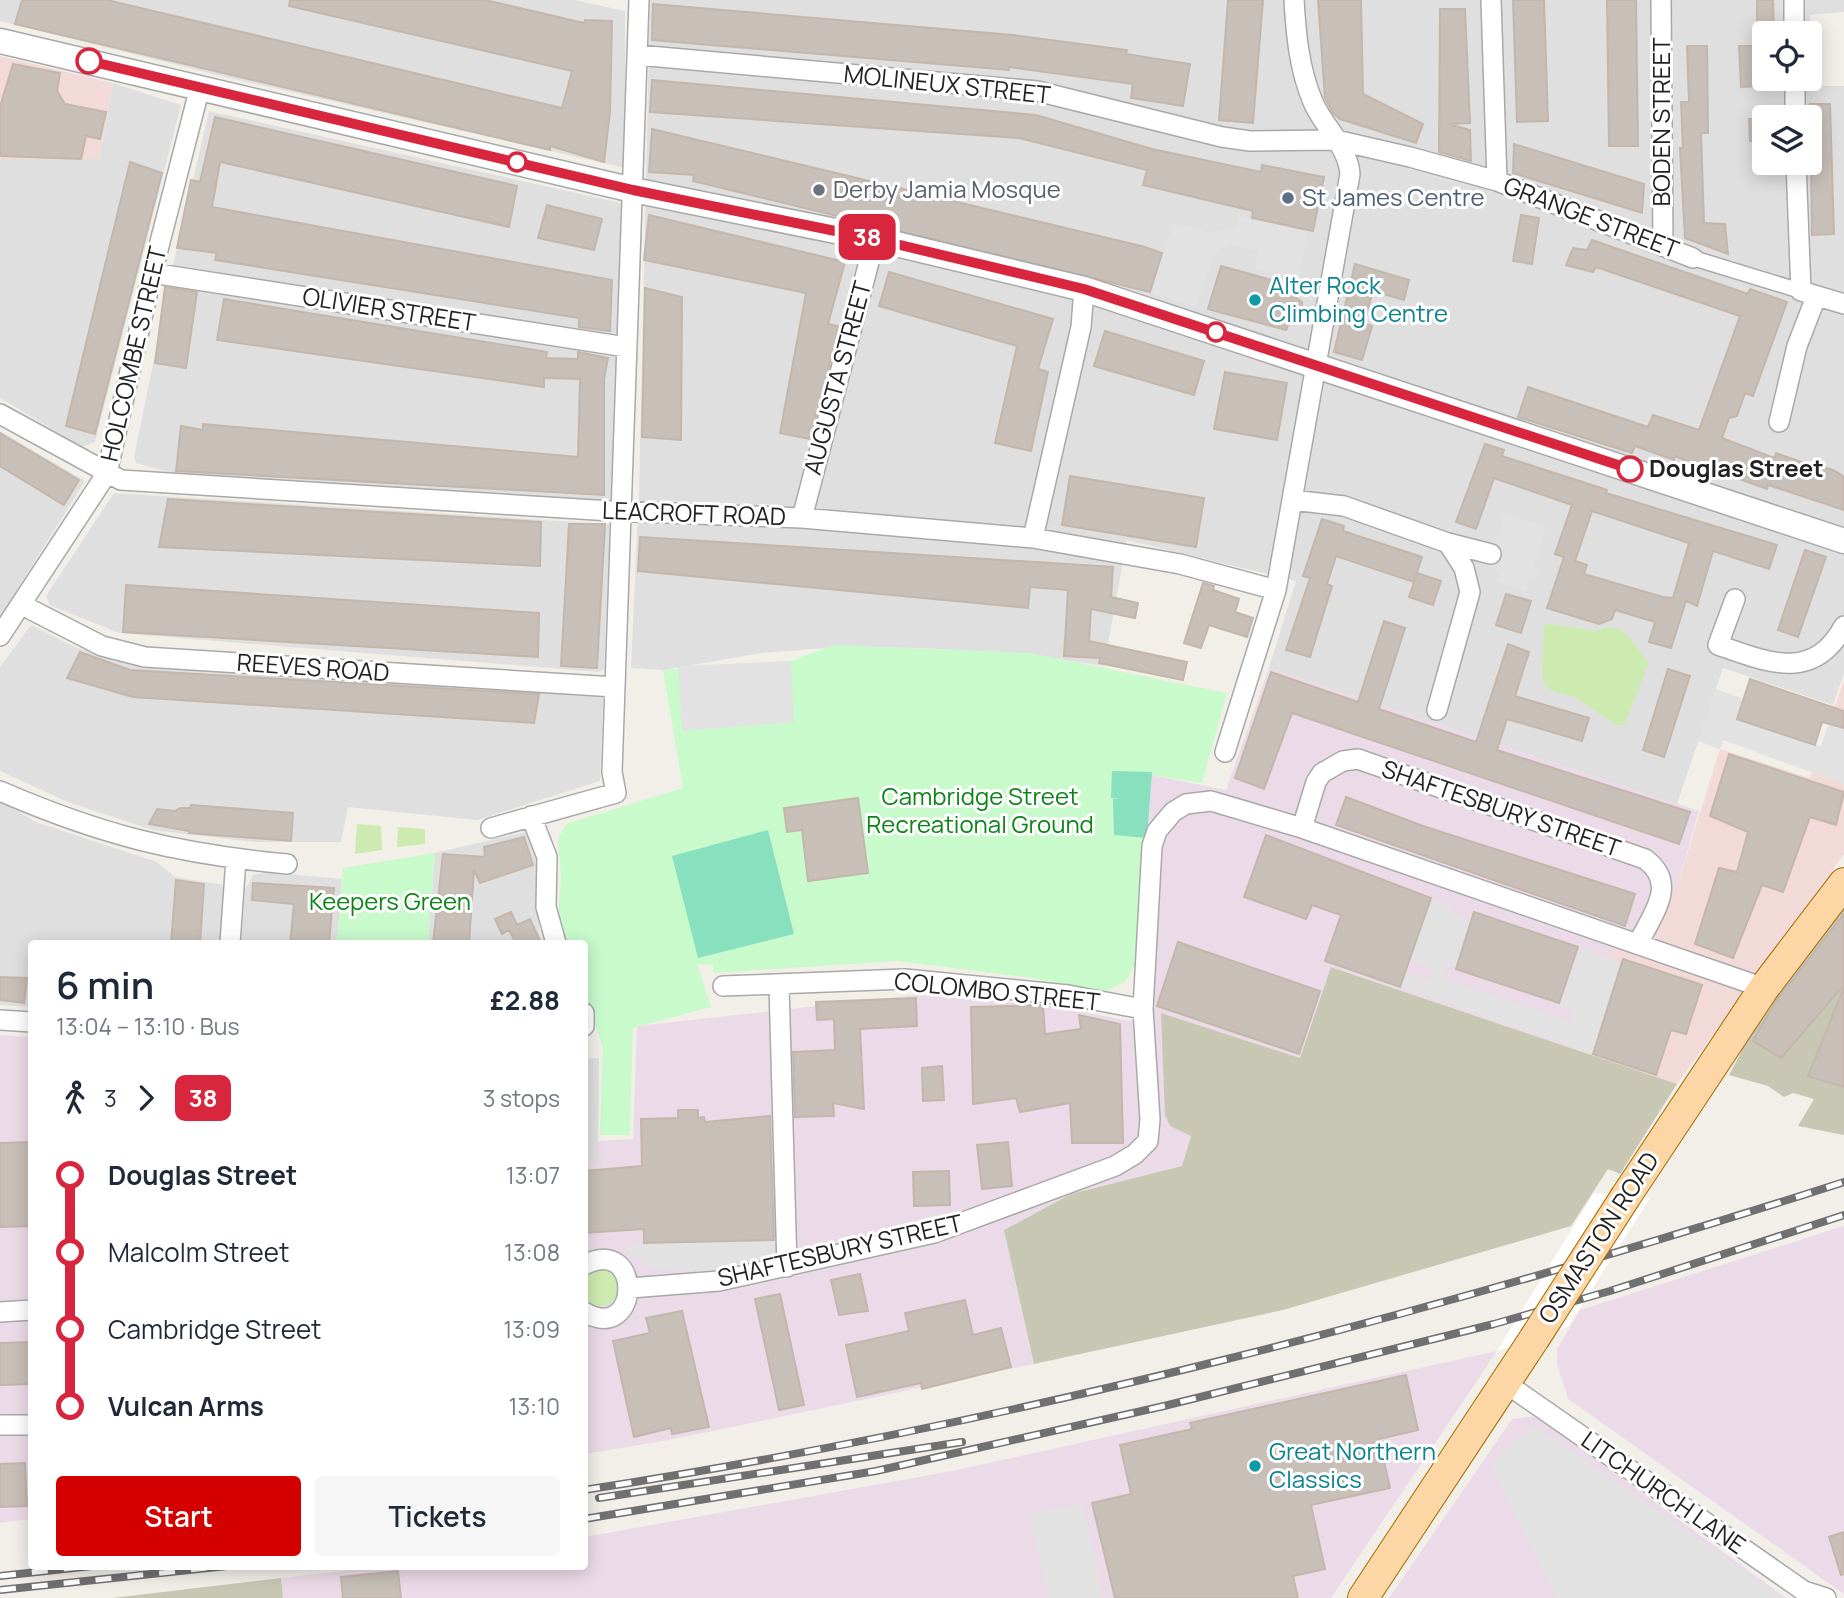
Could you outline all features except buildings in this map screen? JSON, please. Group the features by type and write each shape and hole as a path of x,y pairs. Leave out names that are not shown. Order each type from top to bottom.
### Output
{"main road":[{"name":"OSMASTON ROAD","path":"1363,1598 1764,988 1844,884"}],"street":[{"path":"1225,752 1276,590 1318,365 1347,187 1349,164 1314,105 1306,83 1297,38 1294,0"},
{"path":"1491,0 1497,181"},
{"name":"BODEN STREET","path":"1661,0 1663,245"},
{"path":"1794,0 1794,21"},
{"path":"491,828 616,793 612,772 638,55 637,1"},
{"path":"0,41 633,190 875,239 1084,289 1844,541"},
{"name":"MOLINEUX STREET","path":"638,55 1037,91 1222,137 1250,141 1336,140"},
{"name":"HOLCOMBE STREET","path":"0,636 107,473 152,273 200,87"},
{"name":"GRANGE STREET","path":"1336,140 1497,181 1693,258 1844,304"},
{"path":"1779,422 1809,294 1797,175"},
{"name":"AUGUSTA STREET","path":"802,518 875,239"},
{"name":"OLIVIER STREET","path":"152,273 626,347"},
{"path":"1033,538 1081,327 1084,289"},
{"name":"LEACROFT ROAD","path":"0,414 121,480 622,511 802,518 1033,538 1180,564 1276,590"},
{"path":"1292,500 1344,506 1448,543 1491,554"},
{"path":"1437,710 1469,592 1464,568 1448,543"},
{"path":"1735,599 1718,645 1782,665 1802,663 1823,653 1844,626"},
{"name":"REEVES ROAD","path":"22,605 102,646 145,657 615,688"},
{"name":"SHAFTESBURY STREET","path":"1302,828 1315,782 1332,766 1358,759 1409,775 1645,859 1661,875 1663,890 1638,944"},
{"path":"0,791 67,820 172,850 287,864"},
{"name":"SHAFTESBURY STREET","path":"630,1288 719,1281 934,1233 1115,1166 1135,1154 1148,1141 1150,1119 1143,1009 1152,846 1157,831 1186,804 1211,801 1302,828 1764,988"},
{"path":"531,816 547,857 546,907 555,940"},
{"path":"230,940 236,859"},
{"name":"COLOMBO STREET","path":"723,986 779,986 905,979 1068,995 1143,1009"},
{"path":"779,986 787,1267"},
{"path":"0,1020 28,1022"},
{"path":"588,1263 597,1260 612,1262 625,1273 630,1288 628,1298 616,1314 598,1318 588,1314"},
{"path":"0,1312 28,1310"},
{"name":"LITCHURCH LANE","path":"1504,1382 1804,1591 1826,1598"},
{"path":"0,1425 28,1425"}],"shaded area":[{"path":"0,0 574,0 625,11 625,168 217,75 0,21"},
{"path":"650,0 1844,0 1844,12 1810,15 1810,21 1752,21 1752,91 1822,91 1822,86 1844,86 1844,673 1833,705 1723,668 1677,804 1269,668 1296,581 1127,540 1104,666 1026,654 837,647 762,653 663,670 631,668 639,492"},
{"path":"0,56 113,83 99,159 0,159"},
{"path":"113,83 181,105 95,442 82,447 0,398 0,159 99,159"},
{"path":"209,111 621,203 618,339 172,270"},
{"path":"1238,216 1307,232 1300,281 1255,268 1258,251 1229,244 1215,254 1197,307 1152,292 1173,223 1211,233 1236,227"},
{"path":"170,281 617,350 612,497 606,501 405,491 176,474 136,463 134,457"},
{"path":"0,431 85,481 0,617"},
{"path":"114,493 610,524 604,669 599,672 119,633 50,605 46,596"},
{"path":"1504,514 1546,527 1534,566 1539,569 1535,580 1529,579 1526,591 1497,582 1501,571 1487,566"},
{"path":"31,625 77,648 135,664 603,697 600,781 477,820 348,807 341,842 254,842 152,830 68,802 0,771 0,667"},
{"path":"791,661 794,722 682,731 678,666"},
{"path":"1269,668 1699,811 1678,883 1641,954 1613,946 1579,1051 1332,967 1300,1058 1161,1013 1170,1126 1191,1135 1182,1166 1071,1194 1004,1230 1034,1364 669,1440 588,1454 588,1163 598,1162 597,1141 633,1139 637,1026 916,995 1044,1005 1137,1022 1151,775 1226,790"},
{"path":"1844,680 1844,854 1677,1084 1579,1051 1613,946 1641,954 1678,883 1720,749 1810,778"},
{"path":"1716,689 1744,699 1738,719 1814,745 1821,746 1828,725 1844,729 1844,784 1723,740 1720,749 1698,741"},
{"path":"0,801 36,822 157,862 175,877 225,885 222,940 28,940 28,1007 0,1005"},
{"path":"529,831 538,852 539,932 543,940 428,940 435,853"},
{"path":"265,872 342,879 337,940 241,940 245,890 253,875"},
{"path":"1431,898 1454,906 1451,914 1471,921 1456,968 1445,966 1443,979 1571,1022 1573,1010 1560,1006 1578,947 1622,964 1593,1054 1400,987 1405,973 1430,980 1433,969 1410,960"},
{"path":"1844,905 1844,1135 1798,1126 1814,1099 1793,1093 1784,1097 1768,1086 1729,1075 1778,982"},
{"path":"1331,967 1677,1084 1620,1174 1608,1169 1571,1226 1283,1310 1034,1364 1004,1230 1071,1194 1182,1166 1191,1136 1170,1126 1165,1115 1161,1013 1300,1058"},
{"path":"0,1035 28,1037 28,1519 0,1523"},
{"path":"588,1058 599,1058 598,1162 588,1163"},
{"path":"1844,1226 1844,1594 1568,1399 1557,1364 1557,1349 1580,1310"},
{"path":"775,1240 772,1257 703,1273 656,1269 624,1251 631,1245 645,1243"},
{"path":"1497,1351 1331,1598 283,1598 281,1578 351,1570 588,1570 588,1536 952,1471"},
{"path":"1537,1416 1786,1598 1389,1598 1512,1419"},
{"path":"1533,1425 1784,1598 1556,1598 1491,1464"},
{"path":"1082,1503 1104,1598 1049,1598 1029,1515"},
{"path":"281,1578 283,1598 112,1598"}],"green space":[{"path":"1544,625 1596,631 1608,627 1618,629 1627,634 1649,663 1624,725 1616,725 1575,697 1545,686 1542,675"},
{"name":"Cambridge Street Recreational Ground","path":"834,645 1030,653 1227,693 1202,783 1151,775 1135,965 1126,981 1105,992 1032,978 897,961 713,973 713,965 697,964 711,1007 633,1028 630,1135 600,1135 603,1047 588,1004 588,940 565,940 558,919 561,877 558,839 566,824 683,788 663,670 791,661"},
{"path":"1112,771 1152,772 1147,838 1114,835 1113,799 1121,799 1111,798"},
{"path":"357,824 381,826 382,850 355,854"},
{"path":"398,827 425,829 425,844 397,847"},
{"path":"768,830 794,934 698,958 672,856"},
{"name":"Keepers Green","path":"435,853 428,940 337,940 343,868"},
{"path":"594,1271 608,1271 618,1281 618,1295 608,1305 594,1305 588,1301 588,1275"}],"pier":[{"path":"1594,1193 1650,1198 1568,1327 1497,1351"}],"railway":[{"path":"588,1489 903,1433 1220,1361 1534,1277 1844,1182"},
{"path":"588,1518 876,1471 1164,1406 1494,1324 1610,1291 1844,1215"},
{"path":"599,1498 962,1442"},
{"path":"0,1576 55,1570"},
{"path":"0,1590 189,1570"}],"bus line":[{"name":"38","path":"89,61 633,190 875,239 1084,289 1630,469"}],"place":[{"name":"Derby Jamia Mosque","path":"819,190"},
{"name":"St James Centre","path":"1288,198"},
{"name":"Alter Rock Climbing Centre","path":"1255,300"},
{"name":"Douglas Street","path":"1630,469"},
{"name":"Great Northern Classics","path":"1255,1466"}]}
